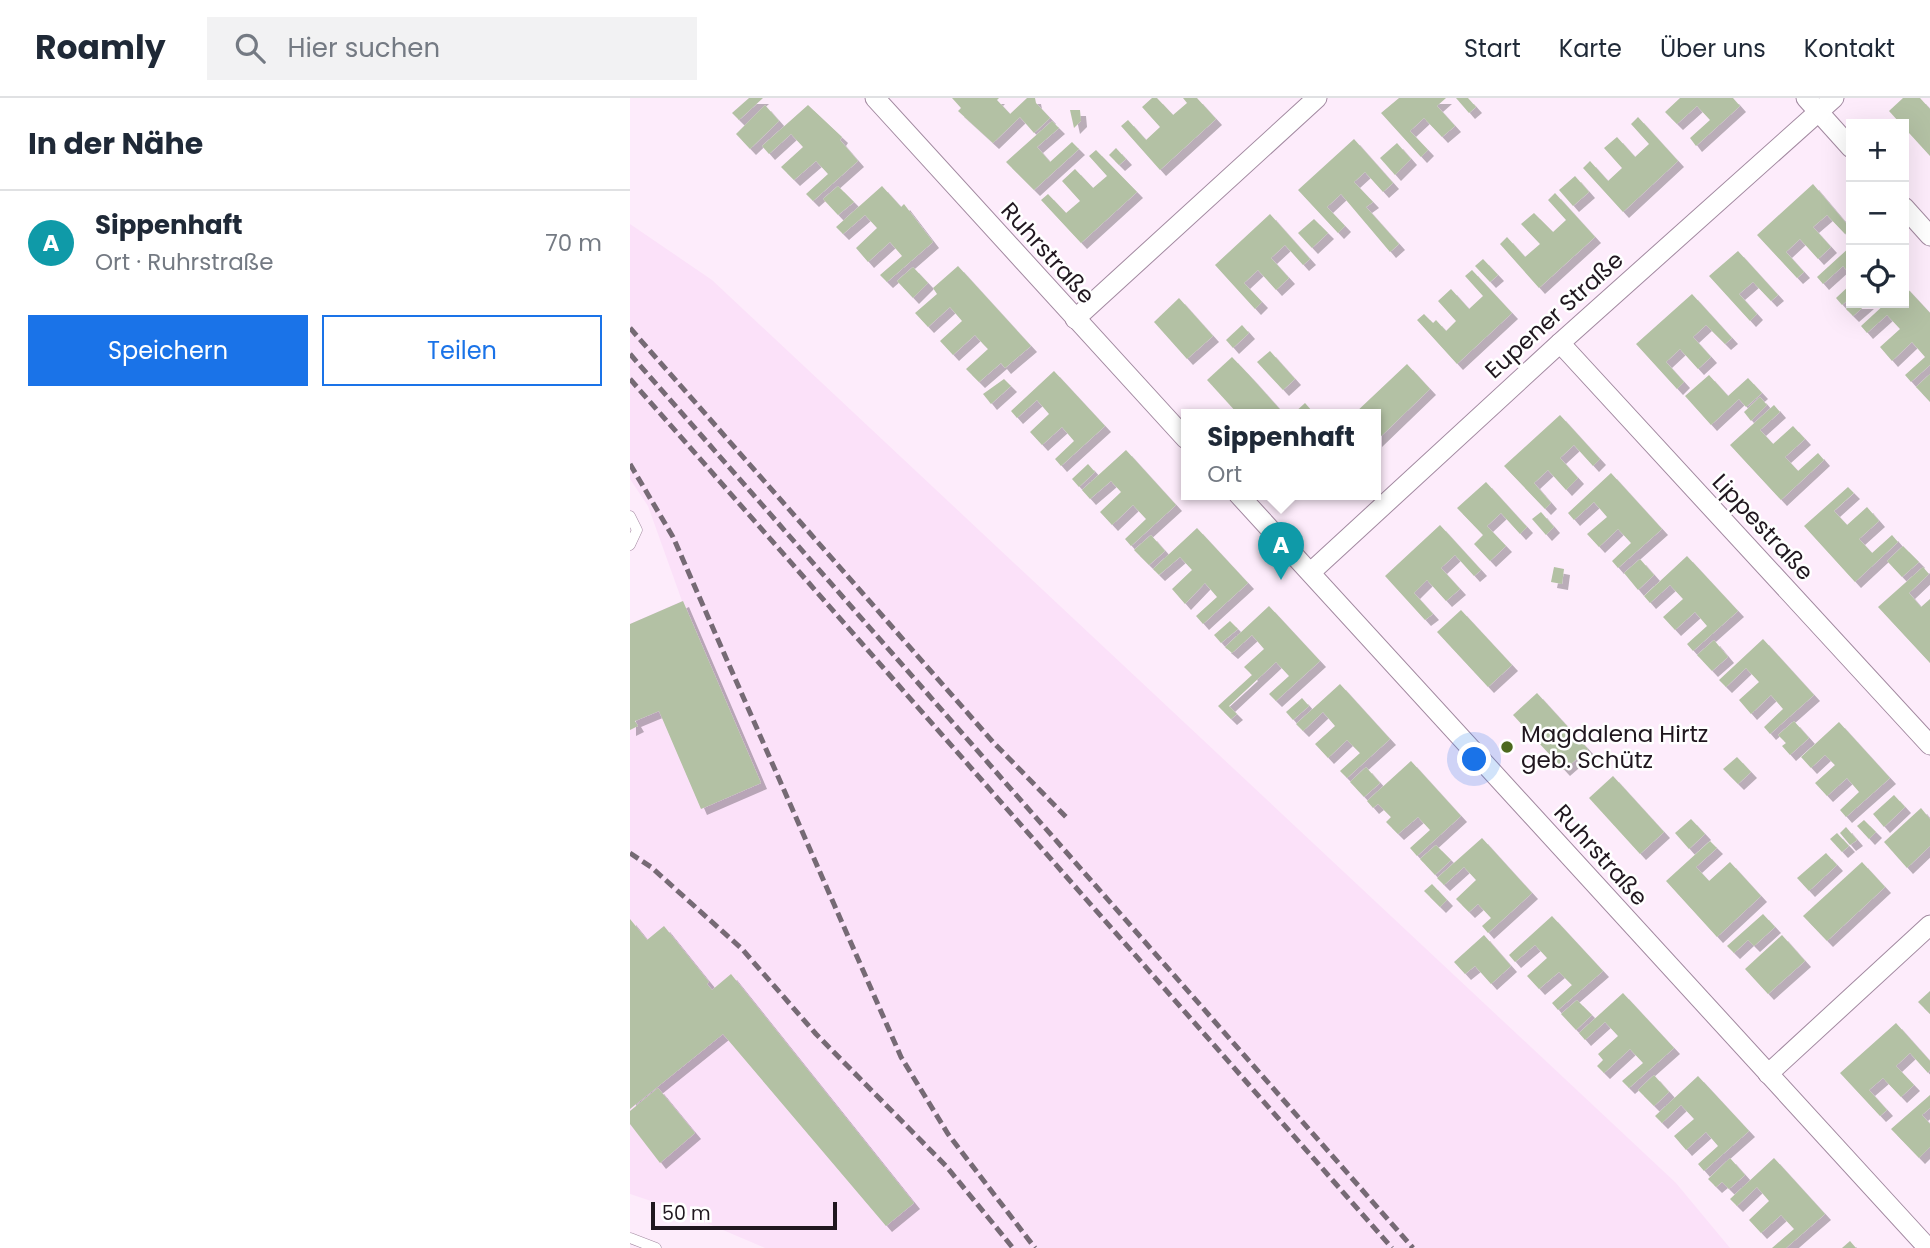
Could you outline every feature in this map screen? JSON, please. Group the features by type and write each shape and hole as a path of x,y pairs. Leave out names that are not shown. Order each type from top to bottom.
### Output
{"street":[{"name":"Ruhrstraße","path":"876,98 1181,434"},
{"path":"1075,319 1317,98"},
{"name":"Eupener Straße","path":"1311,572 1560,343 1812,104 1834,98"},
{"path":"1812,104 1846,142"},
{"path":"1909,213 1930,236"},
{"name":"Lippestraße","path":"1560,343 1930,746"},
{"name":"Ruhrstraße","path":"1244,500 1928,1248"},
{"path":"1768,1074 1930,925"}],"lane":[{"path":"630,516 636,530 630,545"},
{"path":"630,1238 656,1248"}],"shaded area":[{"path":"630,224 712,280 1676,1183 1730,1248 765,1248 669,1207 630,1194 630,624 682,601 648,506 630,479"}],"building":[{"path":"749,98 763,98 739,120 732,113"},
{"path":"952,98 999,98 997,100 1010,114 1027,98 1035,98 1036,103 1050,118 1034,133 1020,117 993,143 958,111 961,108"},
{"path":"1152,98 1157,98 1173,115 1187,103 1183,98 1197,98 1216,119 1160,170 1121,126 1128,120 1146,140 1160,127 1142,107"},
{"path":"1399,98 1446,98 1437,106 1455,126 1442,137 1424,118 1410,131 1428,150 1421,157 1381,113"},
{"path":"1456,98 1468,98 1476,107 1469,113"},
{"path":"1680,98 1733,98 1740,106 1696,146 1690,138 1710,120 1697,106 1677,124 1665,112"},
{"path":"1903,98 1920,98 1930,109 1930,156 1909,133 1909,119 1896,119 1889,111"},
{"path":"765,105 779,121 750,149 736,134"},
{"path":"808,105 842,137 840,140 858,161 813,201 806,194 828,174 816,161 794,180 781,167 803,147 791,134 769,154 762,146"},
{"path":"1070,110 1080,110 1081,121 1074,128"},
{"path":"1638,117 1678,161 1623,212 1583,168 1590,161 1608,181 1622,168 1604,148 1617,137 1635,157 1649,144 1631,124"},
{"path":"1052,121 1059,128 1037,147 1050,162 1072,142 1079,149 1034,190 1006,162"},
{"path":"1354,139 1393,183 1383,192 1365,172 1354,182 1373,202 1366,207 1399,244 1390,252 1341,194 1327,207 1345,226 1338,233 1298,190"},
{"path":"1397,143 1411,159 1395,175 1380,158"},
{"path":"1116,148 1126,159 1119,165 1109,155"},
{"path":"1096,150 1137,192 1081,243 1041,200 1048,194 1066,213 1080,201 1062,181 1075,169 1093,188 1107,176 1089,156"},
{"path":"1575,176 1589,192 1573,206 1559,190"},
{"path":"1813,184 1846,223 1845,234 1827,215 1813,227 1831,247 1818,259 1800,239 1786,252 1804,272 1797,278 1757,235"},
{"path":"838,186 854,202 838,215 823,199"},
{"path":"882,186 901,207 904,204 933,242 887,282 880,275 902,256 890,242 868,262 856,248 877,228 865,215 843,234 836,227"},
{"path":"1555,193 1595,237 1539,288 1500,244 1507,237 1525,257 1540,244 1521,224 1534,213 1553,232 1566,220 1548,200"},
{"path":"1270,214 1310,259 1303,265 1285,245 1271,258 1289,278 1276,290 1258,270 1244,283 1262,302 1255,309 1215,265"},
{"path":"1314,219 1328,233 1312,248 1298,233"},
{"path":"1738,251 1778,295 1771,301 1753,282 1739,294 1757,314 1750,321 1709,276"},
{"path":"1846,251 1846,269 1843,266 1823,284 1817,277"},
{"path":"1483,259 1498,275 1490,282 1475,266"},
{"path":"958,266 1031,346 1005,368 1001,363 979,382 966,369 988,349 975,335 953,355 940,341 962,321 950,307 928,327 915,313 937,294 933,288"},
{"path":"913,267 928,283 913,298 897,281"},
{"path":"1472,270 1512,313 1457,364 1417,320 1424,314 1433,323 1436,320 1446,331 1456,321 1438,301 1451,289 1469,309 1483,296 1465,276"},
{"path":"1846,289 1846,301 1842,305 1836,298"},
{"path":"1909,290 1930,313 1930,365 1911,382 1905,375 1925,357 1912,342 1892,361 1880,347 1900,329 1887,315 1867,333 1861,326 1881,308 1909,308"},
{"path":"1692,294 1732,338 1725,344 1706,325 1693,337 1711,357 1698,369 1680,349 1666,362 1684,382 1677,389 1636,344"},
{"path":"1179,298 1213,336 1187,359 1154,322"},
{"path":"1847,308 1862,308 1853,316"},
{"path":"1242,325 1249,333 1233,348 1226,340"},
{"path":"1270,351 1295,379 1283,390 1257,362"},
{"path":"1232,357 1279,409 1233,409 1207,380"},
{"path":"1407,364 1430,389 1381,436 1381,409 1359,409"},
{"path":"1054,371 1105,426 1061,466 1055,459 1074,441 1062,427 1042,445 1030,432 1049,414 1037,400 1017,418 1011,411"},
{"path":"1930,374 1930,402 1916,387"},
{"path":"1709,375 1728,396 1748,378 1762,393 1746,407 1739,399 1711,425 1685,396"},
{"path":"1004,379 1011,386 991,404 983,394"},
{"path":"1760,397 1767,405 1751,421 1744,412"},
{"path":"1305,403 1310,409 1298,409"},
{"path":"1774,405 1780,412 1760,430 1773,444 1793,426 1805,439 1785,457 1798,471 1818,453 1824,460 1781,500 1730,445"},
{"path":"1560,415 1600,459 1593,466 1574,445 1560,458 1578,478 1566,490 1548,470 1534,483 1551,503 1545,509 1504,466"},
{"path":"1126,450 1176,505 1131,546 1125,539 1146,519 1133,505 1112,525 1100,512 1121,492 1111,481 1090,499 1082,490"},
{"path":"1088,464 1095,472 1079,487 1072,479"},
{"path":"1611,473 1662,529 1618,568 1612,561 1631,543 1618,529 1599,547 1587,534 1607,517 1594,502 1574,520 1568,513"},
{"path":"1486,482 1527,527 1520,534 1501,513 1487,526 1506,546 1490,561 1474,544 1483,535 1457,508"},
{"path":"1848,487 1854,493 1834,511 1847,525 1867,507 1879,521 1859,539 1872,553 1892,535 1898,542 1855,582 1804,526"},
{"path":"1541,512 1554,527 1546,535 1532,519"},
{"path":"1440,525 1481,570 1474,576 1455,555 1441,568 1460,589 1446,601 1427,580 1414,593 1433,614 1425,620 1385,576"},
{"path":"1197,528 1248,583 1203,624 1196,616 1217,597 1205,583 1185,604 1172,589 1192,570 1180,557 1159,575 1153,569"},
{"path":"1151,535 1165,551 1149,565 1134,550"},
{"path":"1903,546 1919,562 1902,577 1887,561"},
{"path":"1687,556 1738,611 1693,651 1687,644 1707,626 1695,612 1675,630 1663,617 1683,599 1670,585 1650,603 1644,596"},
{"path":"1640,559 1654,575 1638,590 1624,573"},
{"path":"1554,567 1564,569 1562,584 1551,582"},
{"path":"1923,567 1929,574 1909,593 1921,607 1930,599 1930,663 1878,607"},
{"path":"683,601 761,783 701,809 659,711 635,721 638,726 630,730 630,624"},
{"path":"1269,606 1320,661 1276,701 1269,694 1289,676 1276,662 1229,706 1237,714 1231,719 1218,706 1252,675 1244,667 1264,649 1252,635 1232,653 1225,647"},
{"path":"1461,610 1512,665 1488,687 1437,632"},
{"path":"1230,621 1238,629 1221,643 1214,635"},
{"path":"1763,639 1814,695 1770,734 1764,727 1783,709 1771,695 1751,714 1739,700 1759,682 1746,668 1726,687 1719,680"},
{"path":"1714,640 1728,657 1712,671 1697,655"},
{"path":"1340,684 1390,739 1347,778 1340,771 1360,753 1347,740 1328,758 1315,744 1335,726 1323,712 1303,731 1296,724"},
{"path":"1537,693 1588,749 1564,770 1513,715"},
{"path":"1302,698 1309,706 1293,720 1286,712"},
{"path":"1794,721 1809,738 1790,755 1782,746 1786,743 1778,735"},
{"path":"1839,722 1890,778 1846,817 1840,810 1859,792 1847,778 1827,796 1815,783 1835,765 1825,755 1811,768 1801,757"},
{"path":"1737,757 1751,772 1738,784 1723,769"},
{"path":"1411,761 1461,816 1417,856 1410,848 1430,830 1418,817 1398,834 1386,822 1391,817 1378,804 1373,808 1367,801"},
{"path":"1366,767 1380,783 1364,797 1350,782"},
{"path":"1613,776 1664,832 1640,854 1589,798"},
{"path":"1894,795 1905,807 1884,827 1873,814"},
{"path":"1921,808 1930,819 1930,846 1907,868 1884,842"},
{"path":"1691,819 1705,834 1689,849 1675,833"},
{"path":"1864,820 1876,832 1869,839 1857,826"},
{"path":"1846,827 1857,840 1850,845 1840,833"},
{"path":"1837,833 1849,846 1842,852 1830,839"},
{"path":"1482,838 1532,893 1488,933 1482,926 1491,918 1478,904 1469,912 1456,899 1476,880 1464,867 1444,885 1437,878"},
{"path":"1710,841 1717,848 1696,867 1709,881 1730,862 1761,896 1717,937 1666,881"},
{"path":"1436,845 1451,860 1435,875 1420,859"},
{"path":"1826,853 1837,865 1809,891 1797,878"},
{"path":"1862,862 1885,887 1827,941 1803,916"},
{"path":"1432,884 1447,900 1440,907 1424,891"},
{"path":"1763,914 1775,927 1754,946 1748,940 1734,953 1727,946"},
{"path":"1552,916 1603,971 1558,1010 1552,1003 1572,985 1559,972 1539,989 1527,976 1547,958 1535,945 1515,962 1509,955"},
{"path":"630,919 647,940 664,926 709,982 707,984 712,990 731,974 914,1203 886,1226 723,1034 630,1109"},
{"path":"1484,935 1511,966 1491,984 1475,966 1465,974 1454,962"},
{"path":"1782,935 1805,961 1768,994 1745,969"},
{"path":"1930,991 1930,1014 1918,1002"},
{"path":"1623,993 1674,1048 1629,1088 1622,1081 1643,1063 1630,1049 1604,1073 1597,1066 1603,1060 1598,1054 1618,1036 1605,1022 1585,1040 1579,1033"},
{"path":"1577,1000 1592,1015 1576,1030 1561,1014"},
{"path":"1896,1023 1930,1061 1930,1070 1928,1073 1910,1053 1896,1066 1914,1085 1901,1097 1883,1078 1869,1090 1887,1110 1880,1116 1840,1073"},
{"path":"1654,1075 1669,1092 1654,1106 1638,1090"},
{"path":"1698,1076 1749,1131 1704,1171 1698,1164 1718,1146 1706,1132 1686,1150 1674,1136 1694,1119 1681,1105 1662,1123 1655,1116"},
{"path":"658,1088 695,1133 660,1163 630,1124 630,1111"},
{"path":"1930,1095 1930,1108 1922,1115 1930,1124 1930,1147 1919,1158 1891,1129"},
{"path":"1730,1158 1745,1175 1729,1189 1722,1182 1716,1187 1708,1179"},
{"path":"1774,1158 1825,1214 1786,1248 1772,1248 1794,1229 1781,1215 1761,1233 1749,1220 1769,1201 1757,1187 1737,1206 1730,1199"},
{"path":"1850,1241 1856,1248 1842,1248"}],"railway":[{"path":"630,328 993,742 1067,818"},
{"path":"630,354 1413,1248"},
{"path":"630,379 1392,1248"},
{"path":"630,464 673,537 901,1057 948,1134 1035,1248"},
{"path":"630,853 651,867 742,949 816,1034 946,1166 1013,1248"}],"place":[{"name":"Sippenhaft","path":"1281,580"},
{"name":"Magdalena Hirtz geb. Schütz","path":"1507,747"}]}
